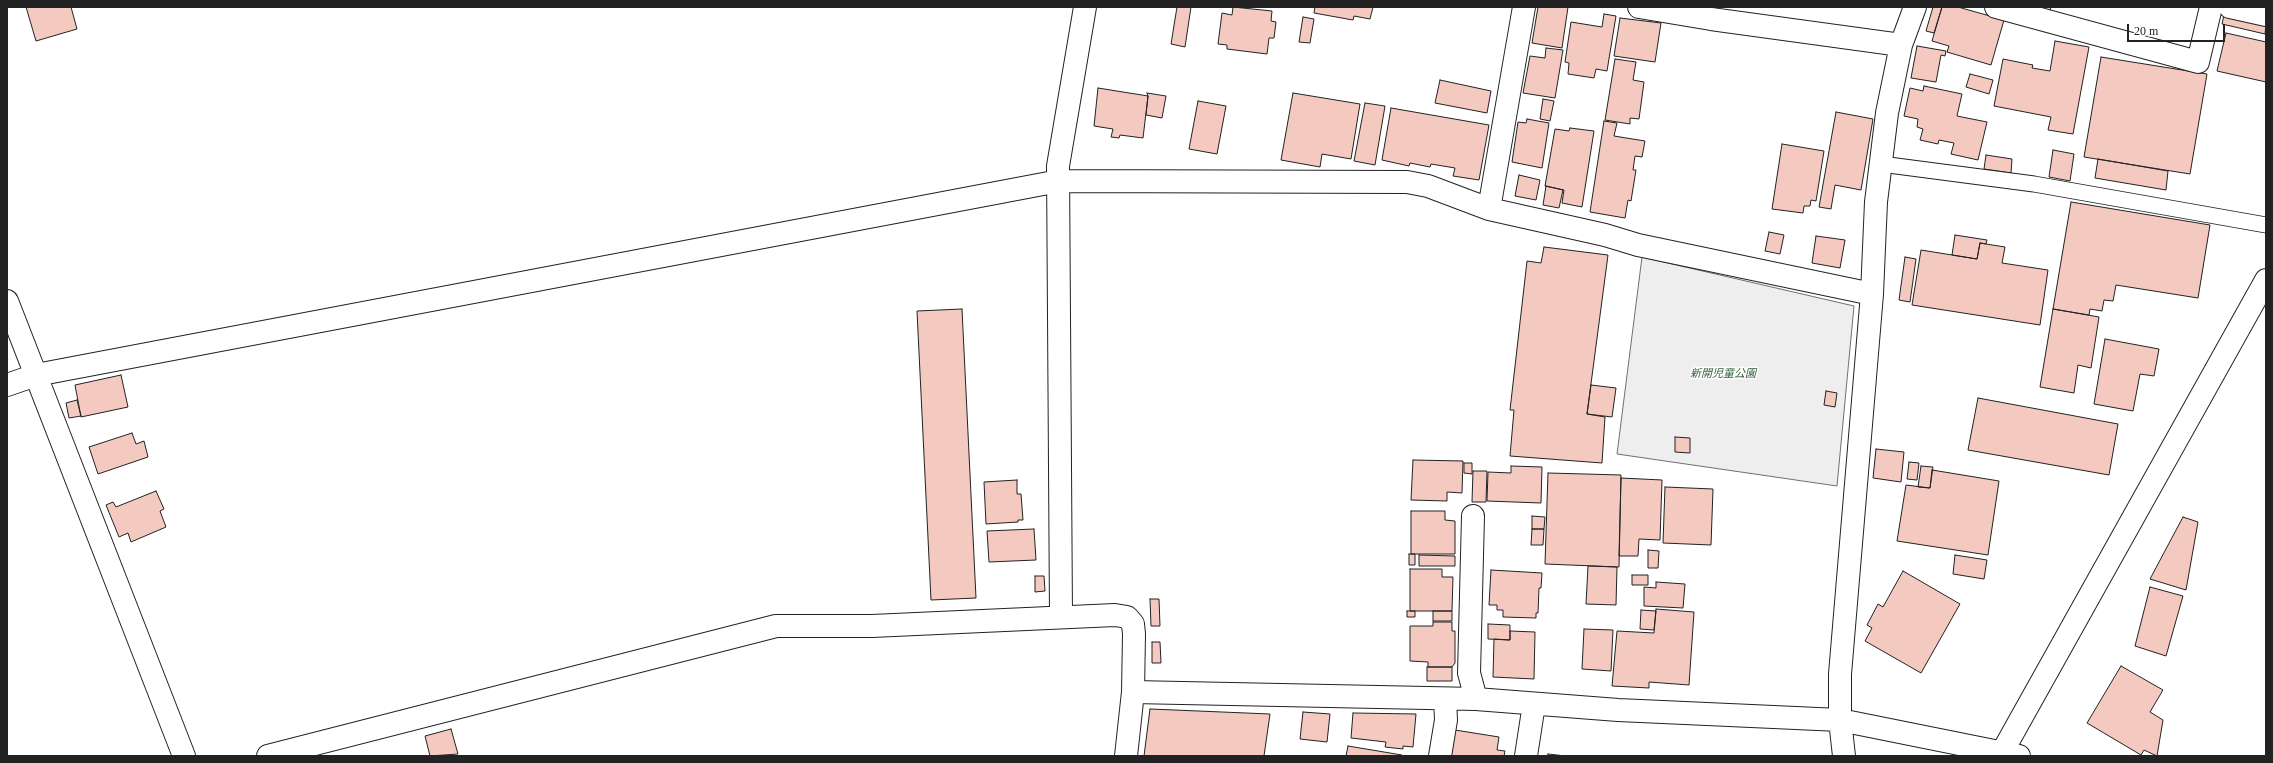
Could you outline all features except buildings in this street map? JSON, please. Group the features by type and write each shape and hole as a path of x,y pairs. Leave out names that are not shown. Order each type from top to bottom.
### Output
{"street":[{"path":"1061,616 1058,166 1085,7"},
{"path":"1489,209 1524,7"},
{"path":"1639,7 1710,19 1901,45"},
{"path":"1844,756 1840,720 1841,666 1872,294 1876,202 1887,113 1901,45 1915,7"},
{"path":"1996,7 2198,62 2211,7"},
{"path":"2230,7 2266,15"},
{"path":"7,386 36,375 1059,181 1407,182 1428,186 1489,209 1605,235 1638,245 1872,294"},
{"path":"1133,692 1476,699 1618,710 1840,720 2007,755 2266,280"},
{"path":"7,300 184,756"},
{"path":"1473,516 1469,672 1476,699"},
{"path":"268,756 776,626 872,626 1061,616 1115,615 1127,617 1133,624 1134,634 1133,692 1126,756"},
{"path":"1440,756 1446,720 1445,699"},
{"path":"1526,756 1534,704"}],"lane":[{"path":"1880,164 2034,184 2266,225"}],"green space":[{"name":"新開児童公園","path":"1642,257 1854,306 1837,486 1617,454"}]}
